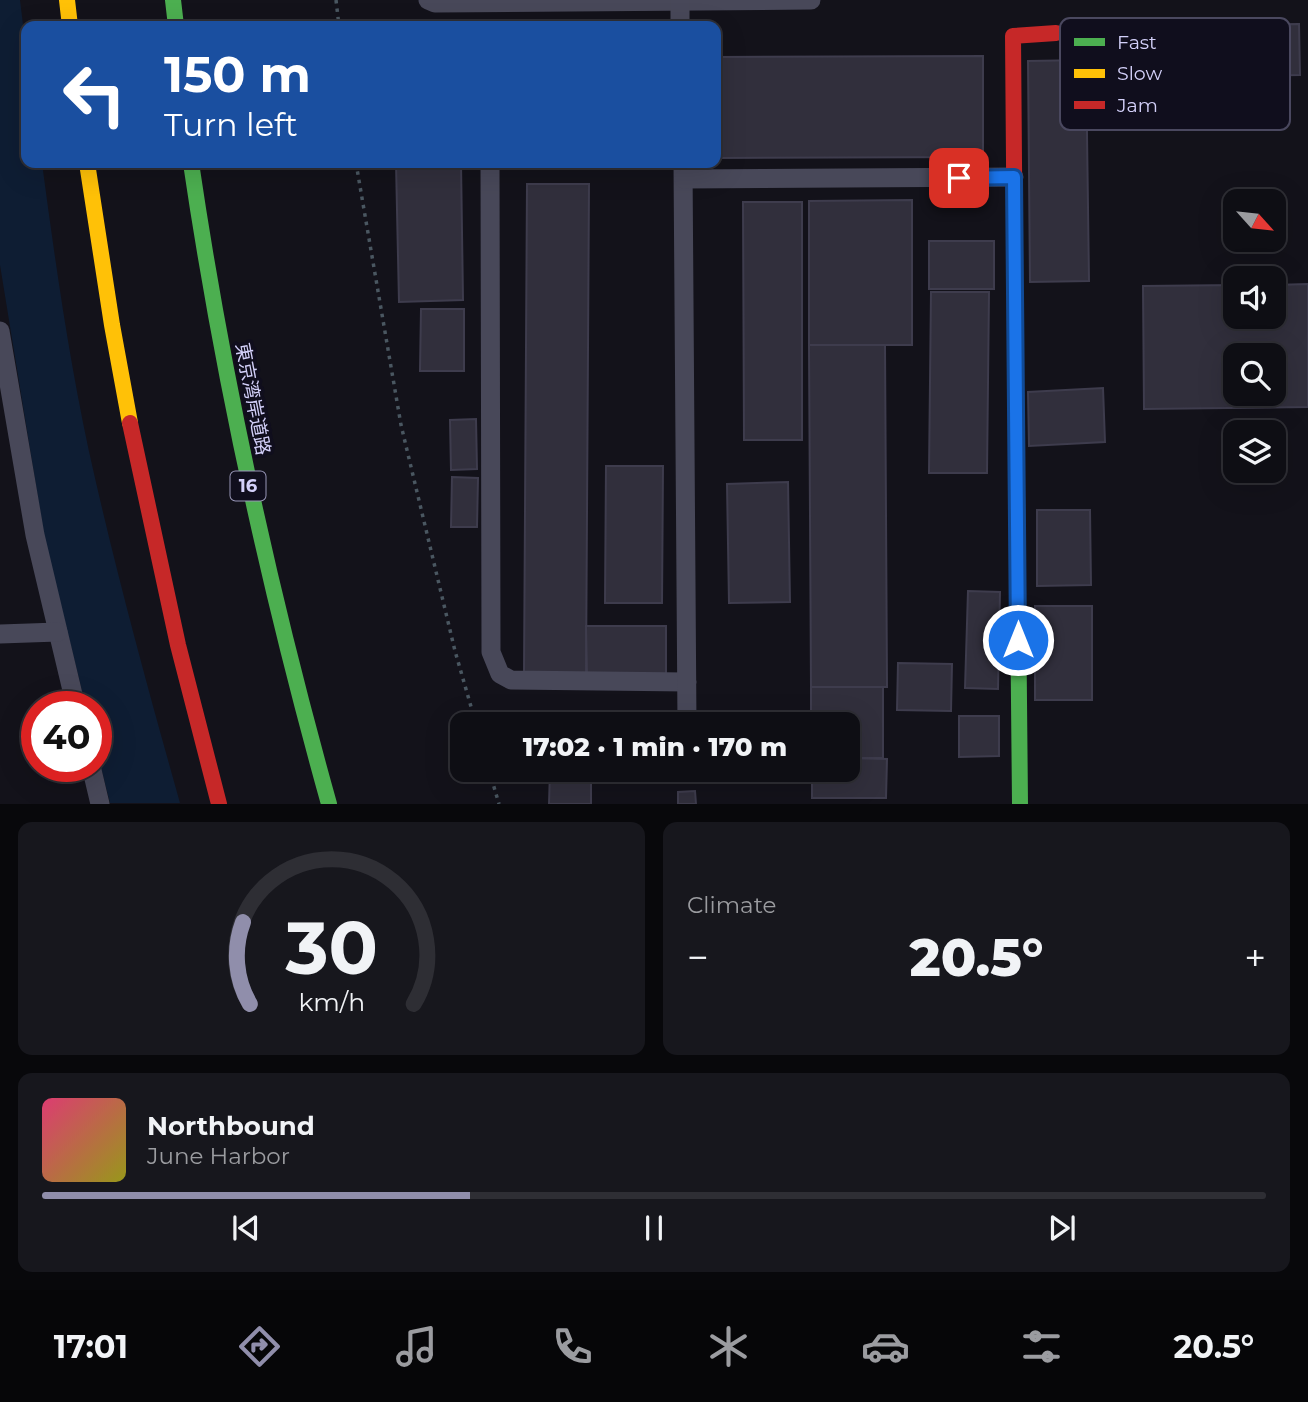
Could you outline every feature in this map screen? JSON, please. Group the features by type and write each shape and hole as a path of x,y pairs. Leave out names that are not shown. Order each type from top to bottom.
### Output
{"main road":[{"path":"67,0 69,21"},
{"path":"173,0 175,21"},
{"path":"1020,803 1013,36 1056,33"},
{"path":"87,168 134,455 165,596 219,803"},
{"name":"東京湾岸道路","path":"192,168 234,416 253,507 289,663 329,803"}],"street":[{"path":"428,0 435,3 811,0"},
{"path":"680,1 680,21"},
{"path":"490,168 491,652 500,674 511,680 687,682"},
{"path":"687,712 684,171 1014,177"},
{"path":"0,331 36,535 72,691"},
{"path":"0,634 58,632"},
{"path":"95,782 100,803"}],"path":[{"path":"336,0 338,21"},
{"path":"357,168 401,425 454,651 472,712"},
{"path":"493,782 499,803"}],"water":[{"path":"0,0 20,0 23,21 21,168 43,168 65,321 86,439 125,601 180,803 110,803 105,782 112,782 112,691 82,691 45,541 0,265"}],"building":[{"path":"1290,24 1299,24 1300,75 1290,75"},
{"path":"983,56 983,157 721,158 721,57"},
{"path":"1060,60 1060,130 1087,130 1089,281 1030,282 1028,61"},
{"path":"396,168 461,168 463,300 399,302"},
{"path":"527,184 589,184 586,675 524,675"},
{"path":"912,200 912,345 809,345 809,201"},
{"path":"743,202 802,202 802,440 744,440"},
{"path":"929,241 994,241 994,289 929,289"},
{"path":"1308,284 1308,407 1144,409 1143,286 1223,285 1223,329 1286,329 1286,285"},
{"path":"931,292 989,292 987,473 929,473"},
{"path":"421,309 464,309 464,371 420,371"},
{"path":"809,345 885,345 887,687 811,687"},
{"path":"1103,388 1105,442 1029,446 1028,392"},
{"path":"476,419 477,469 451,470 450,420"},
{"path":"606,466 663,466 662,603 605,603"},
{"path":"452,477 478,478 477,527 451,527"},
{"path":"788,482 790,602 729,603 727,484"},
{"path":"1037,510 1090,510 1091,585 1037,586"},
{"path":"968,591 1000,592 998,689 965,688"},
{"path":"1035,606 1092,606 1092,700 1035,700"},
{"path":"586,626 666,626 666,677 587,677"},
{"path":"898,663 952,664 951,711 897,710"},
{"path":"811,687 883,687 883,758 860,758 860,712 811,712"},
{"path":"959,716 999,716 999,756 959,757"},
{"path":"860,758 887,759 886,798 812,798 812,782 860,782"},
{"path":"550,782 591,782 591,804 549,804"},
{"path":"695,791 696,804 678,804 678,792"}],"traffic: fast":[{"path":"173,0 175,21"},
{"path":"192,168 218,325 250,486 287,645 329,804"},
{"path":"1015,287 1020,804"}],"traffic: slow":[{"path":"67,0 69,21"},
{"path":"88,168 130,423"}],"traffic: jam":[{"path":"1015,287 1013,36 1056,33"},
{"path":"130,423 178,645 219,804"}],"route":[{"path":"959,178 1014,177 1018,640"}]}
